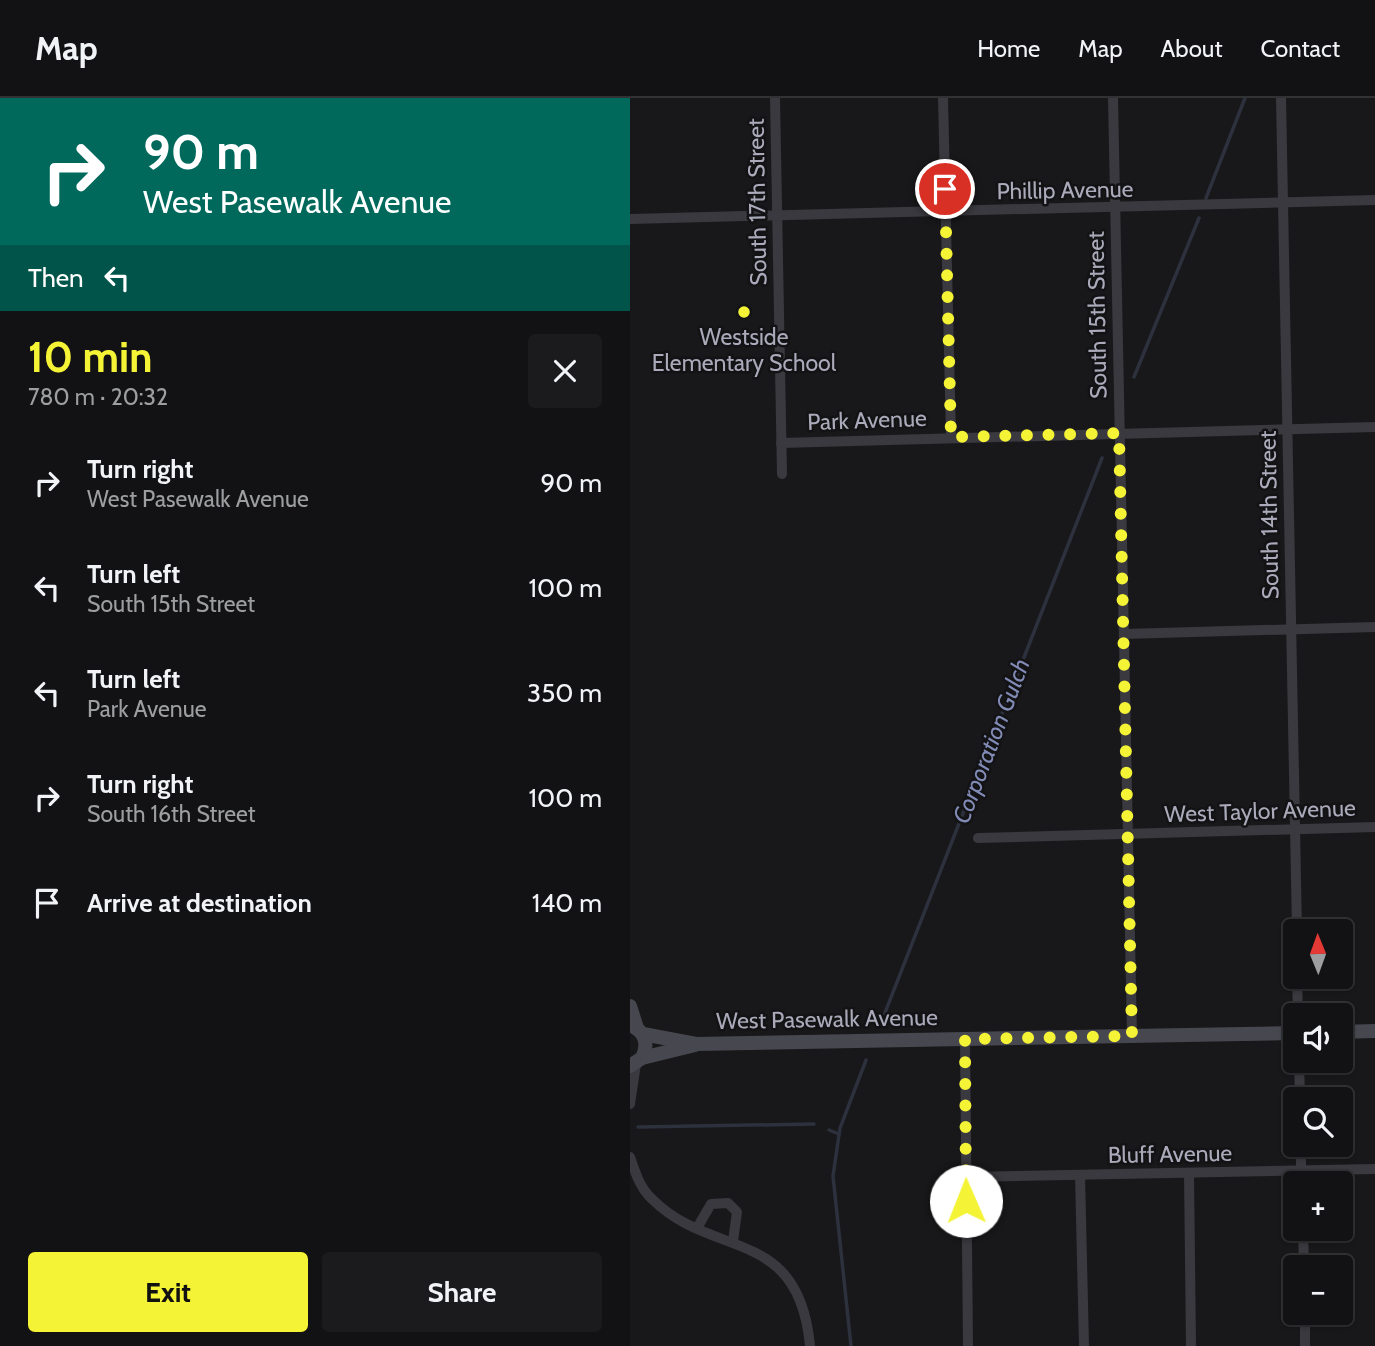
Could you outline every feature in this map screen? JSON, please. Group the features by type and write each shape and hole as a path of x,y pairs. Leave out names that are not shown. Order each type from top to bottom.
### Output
{"street":[{"name":"South 17th Street","path":"775,98 782,474"},
{"path":"943,98 951,437"},
{"name":"South 15th Street","path":"1113,98 1132,1036"},
{"name":"South 14th Street","path":"1281,98 1297,919"},
{"name":"Phillip Avenue","path":"630,219 1375,200"},
{"name":"Park Avenue","path":"781,443 1287,431 1375,426"},
{"path":"1124,634 1375,627"},
{"name":"West Taylor Avenue","path":"978,838 1375,827"},
{"path":"630,1006 637,1029 646,1042 636,1063 630,1104"},
{"name":"West Pasewalk Avenue","path":"637,1029 696,1044 1283,1033"},
{"path":"1353,1032 1375,1031"},
{"path":"965,1039 968,1346"},
{"name":"West Pasewalk Avenue","path":"636,1063 696,1044"},
{"path":"630,1157 641,1186 674,1217 760,1254 790,1281 808,1324 810,1346"},
{"path":"1301,1157 1301,1171"},
{"name":"Bluff Avenue","path":"1301,1171 1375,1169"},
{"name":"Bluff Avenue","path":"966,1177 1283,1171"},
{"path":"1189,1173 1191,1346"},
{"path":"1080,1175 1084,1346"},
{"path":"697,1228 712,1204 728,1202 737,1212 733,1241"},
{"path":"1305,1325 1306,1346"}],"waterway":[{"name":"Corporation Gulch","path":"1206,198 1245,98"},
{"name":"Corporation Gulch","path":"1134,377 1199,218"},
{"name":"Corporation Gulch","path":"881,1023 1102,458"},
{"name":"Corporation Gulch","path":"851,1346 833,1176 840,1128 866,1060"},
{"path":"638,1127 814,1124"},
{"path":"829,1130 839,1134"}],"place":[{"name":"Westside Elementary School","path":"744,312"}],"route":[{"path":"945,189 951,437 1119,433 1125,659 1132,1036 965,1039 966,1201"}]}
